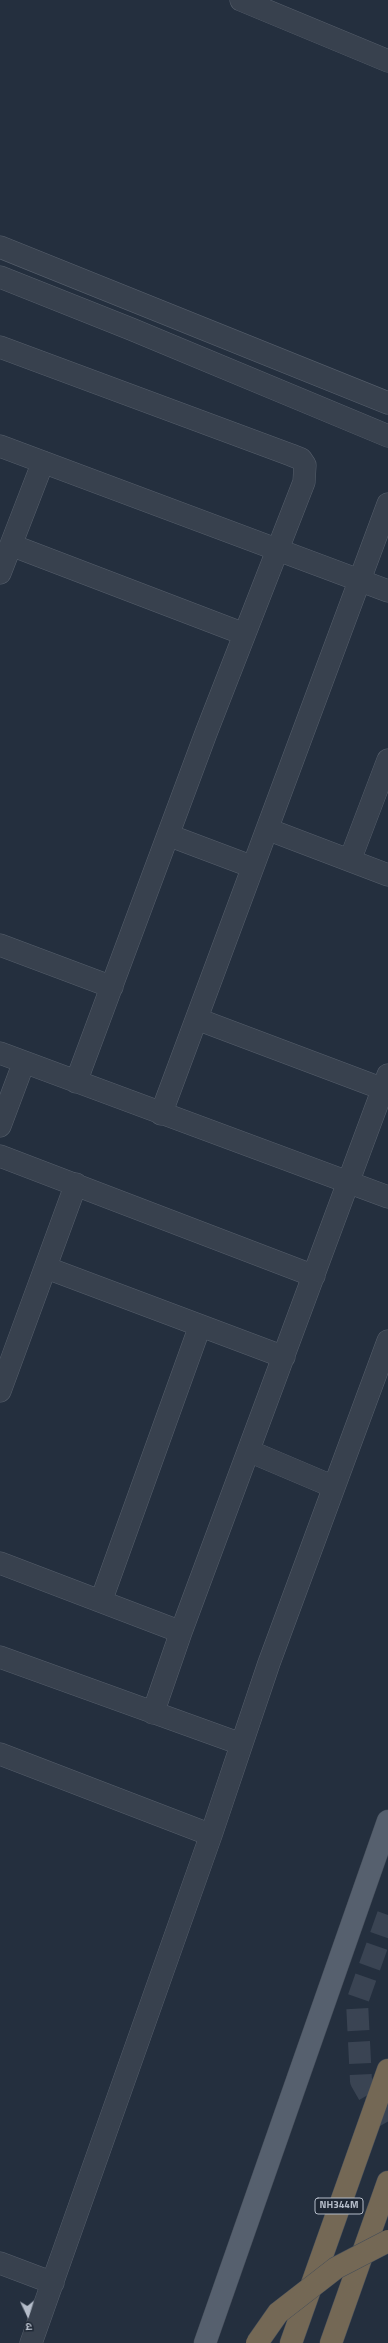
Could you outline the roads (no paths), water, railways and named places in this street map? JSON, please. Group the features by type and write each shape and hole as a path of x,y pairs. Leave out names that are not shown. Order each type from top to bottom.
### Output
{"highway":[{"name":"NH344M","path":"291,2343 388,2070"},
{"name":"NH344M","path":"331,2343 388,2182"},
{"path":"257,2343 278,2314 336,2268 388,2241"}],"main road":[{"path":"205,2343 388,1821"}],"street":[{"path":"241,0 388,60"},
{"path":"0,247 388,403"},
{"path":"0,277 131,329 388,436"},
{"path":"0,347 301,459 305,464 304,482 276,549 76,1082"},
{"path":"0,446 388,591"},
{"path":"0,573 43,462"},
{"path":"161,1114 388,504"},
{"path":"11,545 244,634"},
{"path":"350,860 386,772"},
{"path":"267,829 388,875"},
{"path":"168,835 253,867"},
{"path":"0,945 112,987"},
{"path":"153,1713 181,1632 385,1082 197,1019"},
{"path":"0,1053 388,1197"},
{"path":"0,1126 24,1062"},
{"path":"0,1156 314,1276"},
{"path":"0,1391 47,1268 76,1184"},
{"path":"47,1268 284,1357"},
{"path":"101,1601 200,1326"},
{"path":"31,2343 211,1835 241,1744 388,1341"},
{"path":"249,1451 334,1487"},
{"path":"0,1563 181,1632"},
{"path":"0,1657 241,1744"},
{"path":"0,1754 211,1835"},
{"path":"0,2263 53,2283"}],"tunnel":[{"path":"388,1915 357,2002 361,2081 388,2128"}]}
